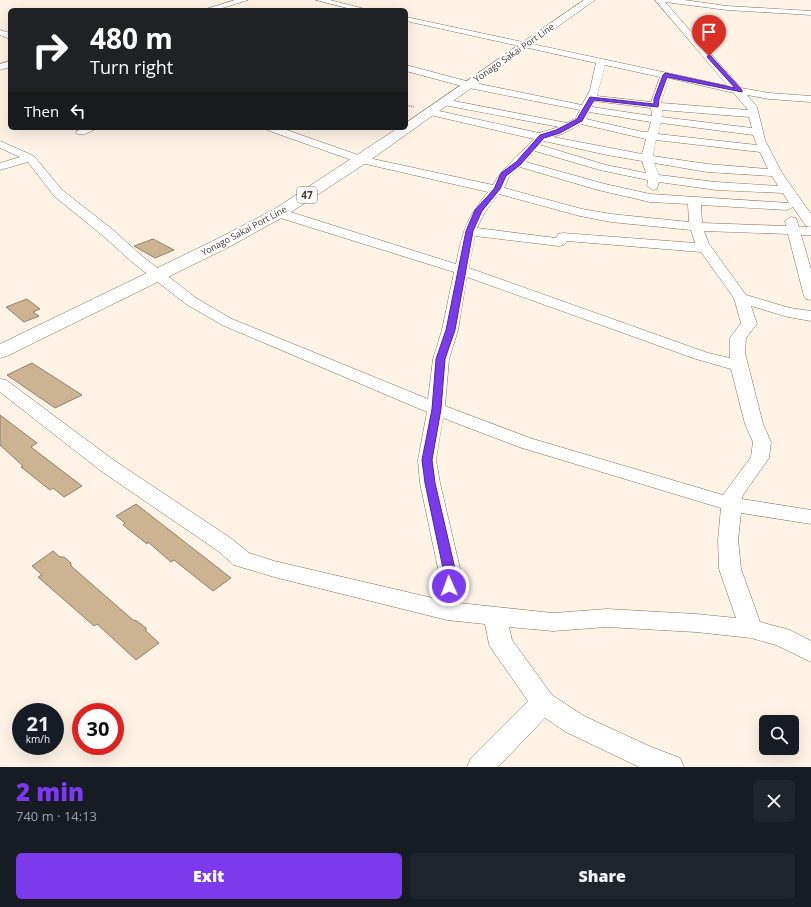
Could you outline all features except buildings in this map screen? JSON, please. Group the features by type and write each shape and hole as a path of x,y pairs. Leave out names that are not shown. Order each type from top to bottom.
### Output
{"main road":[{"name":"Yonago Sakai Port Line","path":"408,127 590,0"},
{"name":"Yonago Sakai Port Line","path":"0,352 158,275 279,213 404,130"}],"street":[{"path":"214,8 244,0"},
{"path":"320,0 348,8"},
{"path":"659,0 752,106 755,114 757,132 788,197 811,223"},
{"path":"667,0 727,8 811,13"},
{"path":"408,19 740,91 769,96 811,99"},
{"path":"447,611 450,573 430,483 427,460 436,409 441,359 450,330 469,231 479,210 496,189 504,175 518,163 542,136 569,126 580,120 592,98 597,83 599,65 603,61"},
{"path":"408,69 469,84 586,110 757,132"},
{"path":"650,198 654,178 647,159 651,136 658,120 656,99 665,75"},
{"path":"592,98 656,106 755,114"},
{"path":"444,102 569,126"},
{"path":"430,112 542,136 607,152 707,168 776,173"},
{"path":"580,120 651,136 764,149"},
{"path":"81,132 86,130"},
{"path":"277,130 361,160 496,189 580,212 612,218 696,227 811,231"},
{"path":"0,144 30,158 58,193 191,301 227,322 436,409 533,445 731,504 810,519"},
{"path":"533,147 604,168 654,178 788,197"},
{"path":"0,167 30,158"},
{"path":"518,163 602,187 650,198 694,201 788,197"},
{"path":"788,197 794,231 811,296"},
{"path":"694,201 696,227 705,248 741,298 749,324 740,332 736,345 739,366 754,424 762,442 760,458 733,494 728,540 730,569 751,629"},
{"path":"279,213 461,270 702,356 739,366"},
{"path":"469,231 559,242 563,237 705,248"},
{"path":"741,298 788,312 811,316"},
{"path":"0,384 108,466 212,536 242,559 274,569 447,611 553,622 607,618 696,623 751,629 782,637 811,652"},
{"path":"495,617 501,644 522,671 543,703 575,724 640,755 671,767"},
{"path":"480,767 543,703"}],"route":[{"path":"449,586 450,573 430,483 427,460 436,409 441,359 450,330 469,231 479,210 496,189 504,175 518,163 542,136 558,132 580,120 592,98 656,106 656,99 665,75 740,91 709,56"}]}
